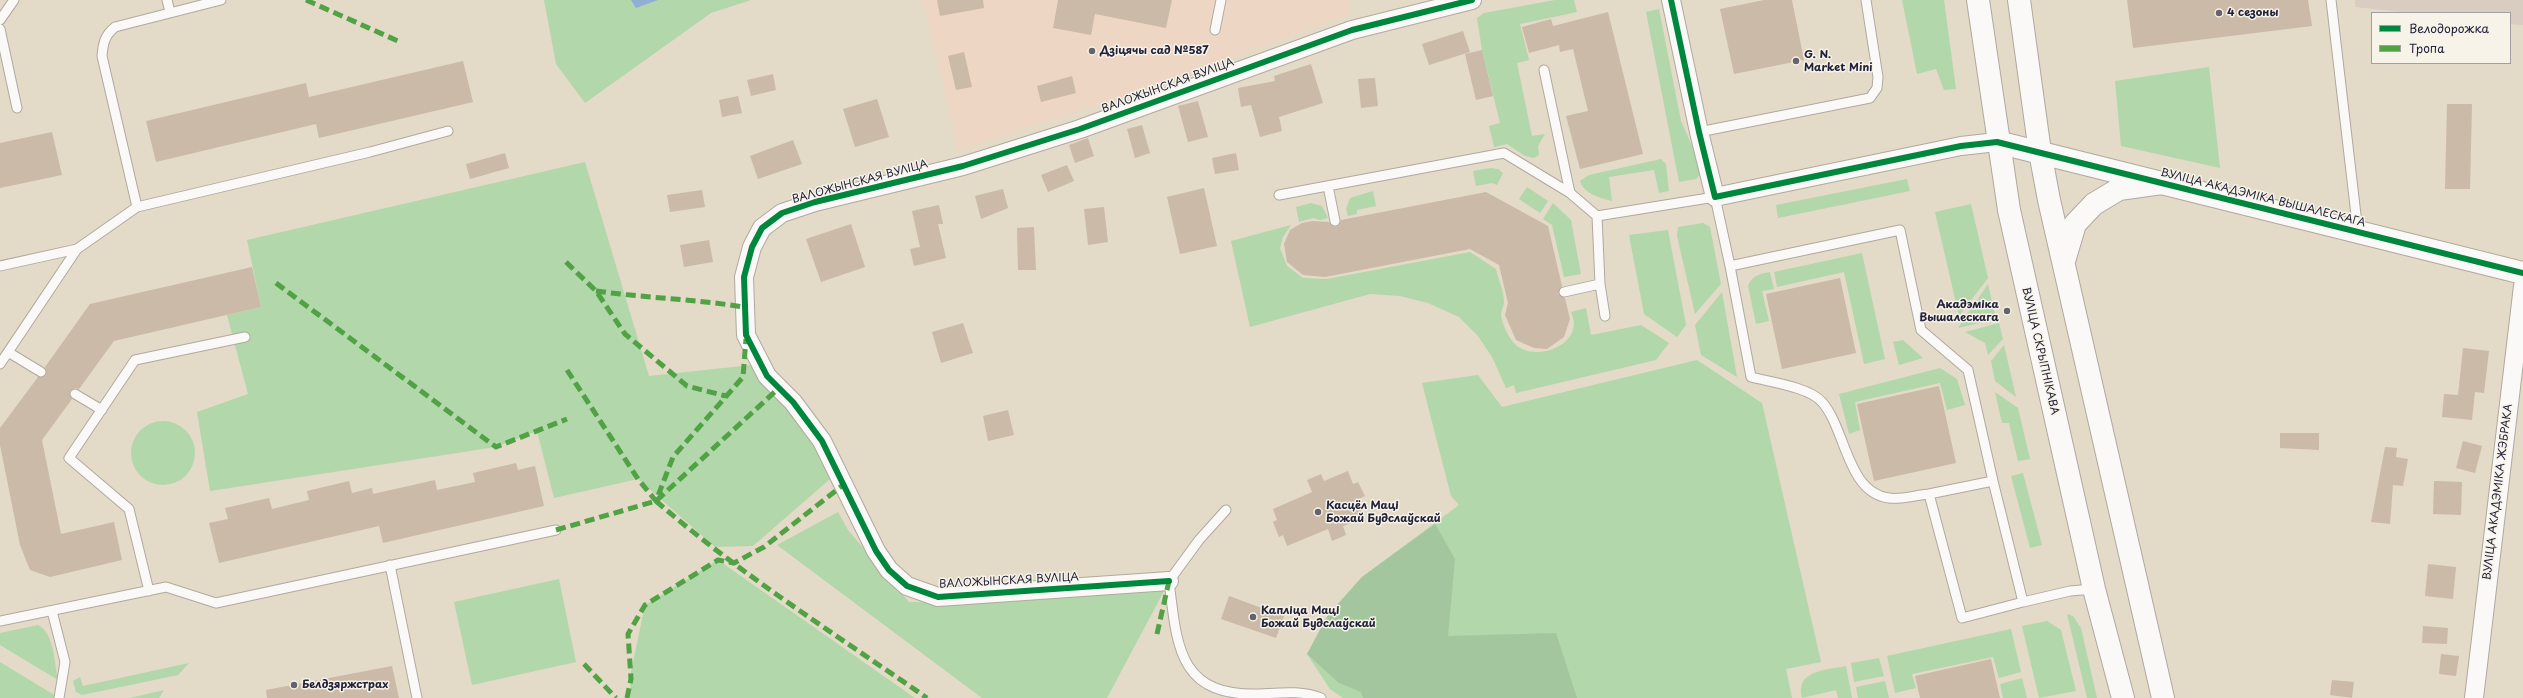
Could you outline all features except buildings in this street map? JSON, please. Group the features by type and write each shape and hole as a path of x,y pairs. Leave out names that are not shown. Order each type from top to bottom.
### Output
{"main road":[{"name":"ВУЛІЦА СКРЫПНІКАВА","path":"1978,0 1997,142 2026,292 2094,589 2122,698"},
{"path":"2019,0 2040,152 2163,698"},
{"name":"ВУЛІЦА АКАДЭМІКА ВЫШАЛЕСКАГА","path":"1997,142 2523,273"},
{"path":"2064,262 2075,224 2094,204 2119,189 2162,182"}],"street":[{"name":"ВАЛОЖЫНСКАЯ ВУЛІЦА","path":"1169,580 938,597 907,586 888,570 876,551 822,441 793,402 767,376 746,335 744,277 752,247 762,228 782,213 814,202 963,166 1080,129 1352,30 1472,0"},
{"path":"1671,0 1699,132 1715,197 1961,146 1997,142"},
{"name":"ВУЛІЦА АКАДЭМІКА ЖЭБРАКА","path":"2474,698 2523,286"}],"lane":[{"path":"0,20 14,0"},
{"path":"167,0 170,12"},
{"path":"137,206 102,56 104,41 108,32 115,27 221,0"},
{"path":"1215,30 1221,0"},
{"path":"1699,132 1870,98 1877,88 1878,77 1866,0"},
{"path":"2331,0 2358,232"},
{"path":"0,29 17,108"},
{"path":"1544,70 1570,193"},
{"path":"0,364 77,249 137,206 370,152 448,131"},
{"path":"1279,195 1504,153 1570,193 1597,216 1600,284 1605,316"},
{"path":"1328,186 1335,221"},
{"path":"1597,216 1715,197 1751,377 1809,392 1822,401 1832,417 1860,482 1873,492 1889,498 1929,494 1993,481"},
{"path":"1730,266 1900,230 1922,330 1968,370 1993,481 2023,602"},
{"path":"0,266 77,249"},
{"path":"1564,292 1600,284"},
{"path":"149,591 129,509 69,458 135,360 245,338"},
{"path":"8,352 41,372"},
{"path":"75,394 102,410"},
{"path":"1929,494 1962,618 2070,590 2094,589"},
{"path":"1226,510 1199,540 1169,580 1176,637 1186,663 1204,684 1240,695 1296,692 1321,698"},
{"path":"0,621 166,588 216,603 556,530"},
{"path":"390,565 417,698"},
{"path":"52,611 65,662 59,698"}],"shaded area":[{"name":"Дзіцячы сад №587","path":"923,0 1348,0 1350,14 1147,89 958,151"},
{"path":"2355,0 2523,0 2523,25 2511,24 2511,12 2402,12 2355,7"}],"green space":[{"path":"544,0 751,0 711,13 585,103 556,64"},
{"path":"1555,0 1574,0 1577,12 1520,24 1529,60 1517,63 1532,136 1545,134 1538,146 1539,155 1534,158 1525,156 1507,144 1494,147 1489,126 1500,123 1482,50 1477,18 1484,13"},
{"path":"1902,0 1944,0 1956,89 1944,90 1936,69 1917,74"},
{"path":"1659,9 1681,121 1696,155 1701,173 1696,179 1679,182 1646,12"},
{"path":"2209,67 2220,168 2121,146 2115,81"},
{"path":"1661,159 1666,164 1669,191 1659,193 1654,170 1609,177 1612,201 1598,197 1589,192 1580,181 1589,175"},
{"path":"585,162 649,376 761,364 837,473 753,546 715,547 638,479 554,498 537,431 496,447 210,491 197,412 248,394 227,315 261,307 247,240"},
{"path":"1491,168 1498,169 1503,173 1497,185 1492,183 1476,186 1473,171"},
{"path":"1907,179 1910,191 1778,218 1776,205"},
{"path":"1527,187 1548,201 1540,213 1519,199"},
{"path":"1373,191 1376,206 1357,210 1357,214 1348,216 1346,209 1350,198"},
{"path":"1311,203 1322,206 1328,218 1320,220 1313,218 1299,222 1296,207"},
{"path":"1553,203 1571,220 1581,274 1564,277 1552,225 1543,219"},
{"path":"1971,204 1988,278 1959,316 1935,212"},
{"path":"1703,223 1710,227 1721,284 1695,314 1677,236 1678,227"},
{"path":"1291,225 1283,237 1280,248 1287,266 1303,278 1327,279 1470,252 1496,269 1504,298 1504,304 1501,311 1503,325 1513,342 1520,348 1529,351 1539,352 1549,350 1566,341 1572,333 1574,324 1571,312 1586,308 1591,335 1641,325 1669,343 1656,360 1516,393 1514,385 1506,388 1492,357 1478,336 1459,317 1428,303 1400,296 1370,294 1250,327 1231,241"},
{"path":"1668,230 1686,325 1677,337 1644,314 1629,235"},
{"path":"1862,253 1885,359 1864,364 1844,272 1777,287 1774,272"},
{"path":"1770,272 1774,289 1762,291 1769,321 1756,324 1748,286 1754,277"},
{"path":"1988,284 1996,319 1958,328"},
{"path":"1722,292 1737,377 1701,355 1695,325"},
{"path":"1999,323 2003,339 1988,355 1985,343 1965,332"},
{"path":"1903,340 1923,358 1899,365 1893,342"},
{"path":"2004,345 2016,397 1995,381 1991,361"},
{"path":"1697,360 1762,403 1821,662 1786,669 1792,698 1343,698 1330,689 1307,654 1328,615 1362,577 1459,505 1451,496 1422,383 1478,375 1502,407"},
{"path":"1940,368 1957,379 1965,405 1947,410 1940,383 1855,402 1860,430 1849,434 1839,394"},
{"path":"1995,392 2018,408 2030,459 2018,461 2009,423 2002,423"},
{"path":"157,421 169,421 186,430 193,441 195,453 193,465 186,476 169,485 157,485 145,480 136,471 131,459 131,447 136,435 145,426"},
{"path":"2023,473 2042,545 2030,548 2011,476"},
{"path":"838,512 848,530 909,602 963,602 1138,574 1164,591 1107,698 982,698 777,545"},
{"path":"1435,524 1455,559 1448,636 1556,633 1577,698 1363,698 1361,692 1339,683 1307,654 1328,615 1362,577"},
{"path":"718,560 915,698 630,698 631,672 645,605"},
{"path":"559,579 576,662 472,685 454,602"},
{"path":"2067,614 2073,616 2081,628 2097,698 2087,698"},
{"path":"2047,621 2061,630 2076,691 2039,698 2022,626"},
{"path":"38,625 44,629 51,642 58,680 0,645 0,633"},
{"path":"2011,629 2021,672 1999,678 1993,657 1912,674 1916,688 1895,693 1887,656"},
{"path":"1879,658 1884,676 1854,682 1851,663"},
{"path":"0,662 56,696 56,698 0,698"},
{"path":"189,663 178,675 82,695 76,692 73,681 80,677 83,686"},
{"path":"1846,666 1852,698 1838,698 1836,690 1802,698 1801,689 1803,682 1808,677 1821,670"},
{"path":"2022,678 2027,698 2003,698 2000,684"},
{"path":"1885,681 1889,698 1858,698 1856,687"},
{"path":"164,690 159,698 130,698"}],"water":[{"path":"631,0 658,0 636,8"}],"marked path":[{"path":"306,0 398,41"},
{"path":"566,262 596,291 625,334 687,386 726,396"},
{"path":"276,283 496,447 567,419"},
{"path":"596,291 743,307"},
{"path":"567,370 638,479 656,501 673,457 743,377 746,339"},
{"path":"556,530 656,501 779,388"},
{"path":"627,698 631,679 628,634 645,605 718,560 734,563 764,547 843,485"},
{"path":"656,501 754,579 927,698"},
{"path":"1157,634 1169,581"},
{"path":"584,664 616,698"}],"cycle path":[{"path":"1169,581 938,597 907,586 889,570 876,551 822,441 793,402 767,376 746,335 744,277 752,247 762,228 782,213 815,202 963,166 1080,129 1352,30 1472,0"},
{"path":"1671,0 1699,132 1715,197 1961,146 1997,142 2523,273"}],"place":[{"name":"4 сезоны","path":"2219,13"},
{"name":"Дзіцячы сад №587","path":"1092,51"},
{"name":"G. N. Market Mini","path":"1796,61"},
{"name":"Акадэміка Вышалескага","path":"2007,311"},
{"name":"Касцёл Маці Божай Будслаўскай","path":"1318,512"},
{"name":"Капліца Маці Божай Будслаўскай","path":"1253,617"},
{"name":"Белдзяржстрах","path":"294,685"}]}
